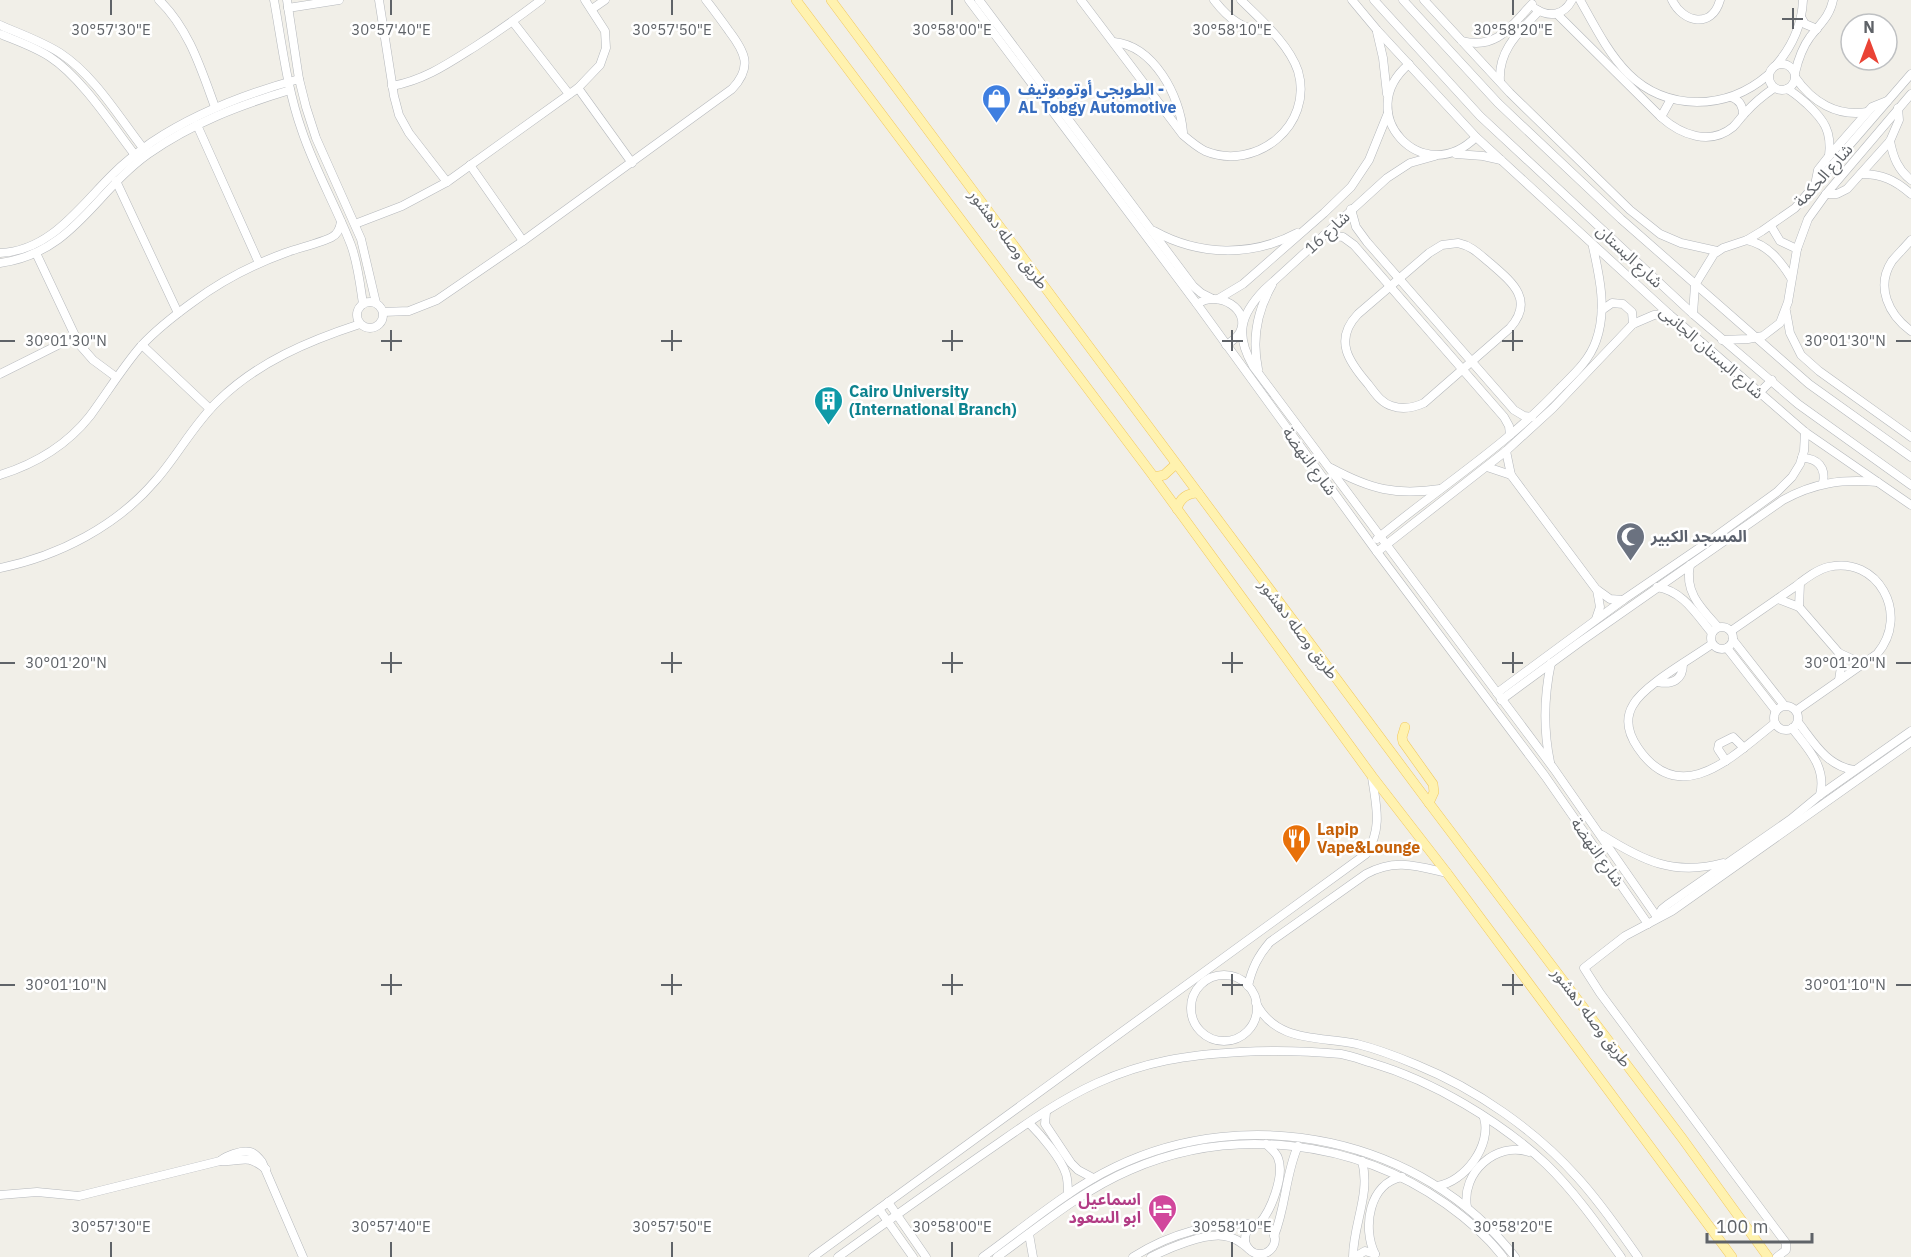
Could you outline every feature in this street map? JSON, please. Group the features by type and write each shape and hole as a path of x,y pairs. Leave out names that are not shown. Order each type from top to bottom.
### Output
{"main road":[{"name":"طريق وصله دهشور","path":"796,0 1178,509 1372,776 1447,873 1732,1257"},
{"name":"طريق وصله دهشور","path":"831,0 1429,803 1675,1128 1768,1257"},
{"path":"1154,477 1164,475 1176,464"},
{"path":"1178,509 1182,499 1192,493 1198,493"},
{"path":"1405,726 1403,742 1433,784 1433,796 1429,803"}],"street":[{"path":"159,0 173,14 185,33 216,107"},
{"path":"274,0 289,86 306,144 351,246 363,304"},
{"path":"339,0 288,4 299,79 306,107 316,138 355,224 366,254 376,303 383,312 383,319 375,327 367,328 360,324 357,313 363,304 376,303"},
{"path":"379,0 396,105 404,124 447,182"},
{"path":"392,86 433,73 513,22 542,0"},
{"path":"355,224 419,199 447,182 578,88 600,64 606,48 605,31 585,0"},
{"path":"592,9 605,0"},
{"path":"383,312 409,311 431,304 632,163 732,88 744,71 745,60 742,50 706,0"},
{"name":"شارع النهضة","path":"969,0 997,32 1148,232 1193,286 1201,293 1229,303 1237,311 1245,350 1259,374 1552,766 1657,918"},
{"name":"شارع النهضة","path":"979,0 997,32"},
{"path":"1081,0 1183,135 1204,150 1231,156 1259,151 1275,141 1295,117 1300,102 1300,78 1291,56 1241,0"},
{"path":"1214,0 1246,28 1269,29"},
{"name":"شارع البستان الجانبى","path":"1352,0 1476,138 1503,160 1669,314 1805,432 1911,505"},
{"name":"شارع البستان","path":"1374,0 1480,116 1693,314 1798,404 1911,485"},
{"path":"1424,0 1500,81 1630,210 1660,234 1681,243 1717,251 1701,272 1695,285 1693,314"},
{"path":"1462,40 1476,43 1503,35 1531,2 1539,11 1557,14 1567,8 1572,0"},
{"path":"1580,0 1609,51 1624,69 1648,90 1671,99 1700,102 1731,97 1751,88 1768,75 1792,42 1801,17 1803,0"},
{"path":"1672,0 1683,15 1694,20 1710,16 1717,9 1720,0"},
{"path":"1787,89 1794,82 1803,49 1828,17 1833,0"},
{"name":"شارع البستان","path":"1405,1 1498,103 1621,219 1809,384 1911,457"},
{"path":"1500,81 1502,60 1507,47 1539,11"},
{"path":"1557,14 1661,117 1671,126 1690,135 1710,137 1732,128 1758,100 1774,88"},
{"path":"1801,17 1805,24 1817,29"},
{"path":"513,22 569,94"},
{"path":"0,25 51,48 77,66 143,148"},
{"path":"1377,30 1385,72 1391,126 1409,147 1435,156"},
{"path":"0,34 44,53 66,69 135,155"},
{"path":"1114,42 1136,49 1155,67 1175,99 1183,135"},
{"path":"1387,100 1394,80 1409,64"},
{"path":"1777,64 1786,64 1793,69 1805,88 1830,109 1845,113 1867,112"},
{"name":"شارع الحكمة","path":"1717,251 1747,240 1795,208 1911,74"},
{"path":"1768,75 1774,88 1787,89 1795,93 1821,117 1828,133 1829,156"},
{"path":"0,262 19,259 47,248 72,229 116,181 149,153 196,125 289,86 299,79"},
{"path":"0,253 27,247 57,231 113,174 143,148 183,123 216,107 289,86"},
{"path":"578,88 632,163"},
{"name":"شارع الحكمة","path":"1787,306 1797,249 1808,219 1826,194 1911,94"},
{"path":"1731,97 1742,106 1743,115"},
{"path":"1661,117 1671,99"},
{"path":"1815,185 1818,170 1829,156 1875,104 1887,101"},
{"path":"1826,194 1842,192 1890,141 1899,120 1898,108"},
{"name":"شارع 16","path":"1197,304 1243,284 1351,187 1361,174 1376,145 1388,114"},
{"path":"196,125 259,263"},
{"path":"1452,154 1476,138"},
{"path":"1890,141 1897,164 1911,180"},
{"name":"شارع 16","path":"1241,331 1243,321 1254,302 1276,279 1351,209 1399,170 1410,163 1452,154 1503,160"},
{"path":"470,165 523,241"},
{"path":"1861,174 1878,175 1894,180 1911,194"},
{"path":"116,181 178,313"},
{"path":"1351,209 1356,227 1399,279 1514,410 1524,416 1532,417"},
{"path":"1621,219 1630,210"},
{"path":"0,475 37,460 65,441 89,416 142,345 178,313 218,285 259,263 331,238 338,232 341,222"},
{"path":"1148,232 1197,248 1231,251 1264,246 1295,235 1309,226"},
{"path":"1771,226 1780,241 1797,249"},
{"name":"شارع النهضة","path":"1148,232 1226,345 1371,544 1545,776 1648,924"},
{"path":"1324,235 1343,237 1354,244 1504,417 1509,426 1510,435"},
{"path":"331,238 351,246"},
{"path":"1747,240 1768,250 1780,261 1791,278"},
{"path":"1910,329 1892,312 1884,291 1888,270 1911,240"},
{"path":"1458,243 1473,248 1513,283 1521,306 1515,322 1472,362 1416,407 1399,408 1383,402 1351,364 1346,349 1345,341 1354,318 1399,279 1435,248 1458,243"},
{"path":"1371,544 1550,405 1586,361 1599,332 1602,310 1593,245"},
{"path":"36,253 74,337 88,355 116,377"},
{"path":"1900,253 1911,255"},
{"path":"1259,374 1255,344 1257,324 1266,296 1276,279"},
{"path":"1602,310 1612,303 1623,304 1632,312 1633,324"},
{"path":"1722,340 1763,336 1780,323 1787,306"},
{"path":"1787,306 1790,333 1801,355 1819,371 1911,437"},
{"path":"1377,552 1506,452 1550,405 1633,324 1654,315 1669,314"},
{"path":"0,568 61,549 84,538 110,521 132,504 155,481 210,409 239,383 277,358 316,339 360,324"},
{"path":"1226,345 1241,331"},
{"path":"0,374 74,337"},
{"path":"142,345 210,409"},
{"path":"1809,384 1819,371"},
{"path":"1759,393 1772,380"},
{"path":"1499,696 1577,638 1690,565 1701,552 1777,492 1792,477 1802,458 1805,432"},
{"path":"1491,451 1497,458"},
{"path":"1506,452 1510,475 1596,589 1610,599 1623,600"},
{"path":"1802,458 1813,459 1822,467 1823,483"},
{"path":"1327,466 1354,480 1382,490 1412,492 1441,489"},
{"path":"1486,466 1510,475"},
{"path":"1499,696 1551,663 1595,620 1623,600 1783,500 1823,483 1848,481 1880,483"},
{"path":"1690,565 1688,579 1691,592 1715,630"},
{"path":"1731,632 1821,569 1841,566 1866,573 1886,592 1893,607 1893,622 1883,647 1863,664 1797,710"},
{"path":"1799,606 1800,583"},
{"path":"1657,587 1682,598 1715,630"},
{"path":"1595,620 1600,602 1596,589"},
{"path":"1778,599 1799,606 1839,653 1863,664"},
{"path":"1733,640 1726,648 1717,648 1710,641 1715,630 1724,627 1731,632 1733,640 1784,705"},
{"path":"1712,644 1637,699 1629,715 1629,731 1645,756 1660,771 1670,775 1681,777 1704,774 1726,761 1775,723"},
{"path":"1726,648 1776,711"},
{"path":"1839,653 1841,667 1839,680"},
{"path":"1545,776 1552,766 1546,738 1545,713 1551,663"},
{"path":"1784,705 1797,710 1799,718 1795,725 1783,729 1775,723 1776,711 1784,705"},
{"path":"1795,725 1827,758 1839,766 1854,770"},
{"path":"1795,725 1818,765 1822,783 1820,795"},
{"path":"1777,1257 1786,1250 1786,1243 1600,993 1584,968 1625,936 1668,914 1793,822 1820,795 1911,731"},
{"path":"1726,761 1718,749 1719,744 1733,737 1743,748"},
{"path":"1657,918 1666,905 1911,742"},
{"path":"813,1257 1203,977 1366,854 1377,834 1372,776"},
{"path":"1599,834 1638,857 1667,865 1699,867 1731,861"},
{"path":"1248,986 1258,956 1270,942 1376,868 1400,864 1447,873"},
{"path":"1203,977 1228,976 1239,979 1248,986 1267,1020 1284,1031 1356,1044 1384,1052 1435,1072 1489,1104 1544,1144 1561,1160 1593,1196 1638,1257"},
{"path":"1203,977 1193,997 1191,1013 1197,1027 1209,1037 1225,1041 1242,1035 1254,1021 1256,1003"},
{"path":"1225,1041 1226,1053"},
{"path":"838,1257 1029,1123 1097,1083 1143,1066 1185,1056 1276,1051 1342,1054 1377,1064 1443,1092 1532,1153 1560,1179 1621,1257"},
{"path":"1046,1112 1045,1124 1071,1163 1078,1170 1093,1178"},
{"path":"1437,1186 1456,1180 1481,1149 1486,1130 1484,1118"},
{"path":"1029,1123 1062,1166 1066,1176 1068,1194"},
{"path":"984,1257 1068,1194 1093,1178 1137,1157 1185,1142 1228,1135 1267,1134 1315,1140 1358,1150 1407,1169 1467,1207 1515,1257"},
{"path":"1251,1252 1245,1241 1247,1232 1269,1212 1280,1170 1276,1155 1266,1144"},
{"path":"999,1256 1086,1193 1116,1176 1180,1153 1214,1147 1266,1144 1298,1146 1330,1152 1362,1161 1402,1178 1454,1210 1484,1236 1503,1257"},
{"path":"1151,1257 1179,1245 1219,1236 1238,1240 1254,1253 1264,1253 1272,1248 1282,1214 1292,1162 1298,1146"},
{"path":"1467,1207 1467,1185 1481,1164 1488,1158 1505,1150 1523,1150 1532,1153"},
{"path":"0,1195 37,1192 79,1196 220,1161 250,1159 266,1168 303,1257"},
{"path":"1354,1257 1355,1237 1366,1188 1362,1161"},
{"path":"1377,1256 1370,1243 1369,1231 1374,1200 1384,1184 1402,1178"},
{"path":"888,1202 926,1257"},
{"path":"879,1209 913,1257"},
{"path":"1132,1257 1164,1241 1200,1229 1228,1224 1258,1224 1269,1227 1274,1240 1273,1257"},
{"path":"1029,1234 1033,1257"},
{"path":"1354,1257 1365,1251 1377,1256"},
{"path":"999,1256 1011,1257"}],"place":[{"name":"الطوبجى أوتوموتيف - AL Tobgy Automotive","path":"997,124"},
{"name":"Cairo University (International Branch)","path":"828,426"},
{"name":"المسجد الكبير","path":"1630,562"},
{"name":"Lapip Vape&Lounge","path":"1296,864"},
{"name":"اسماعيل ابو السعود","path":"1162,1234"}]}
